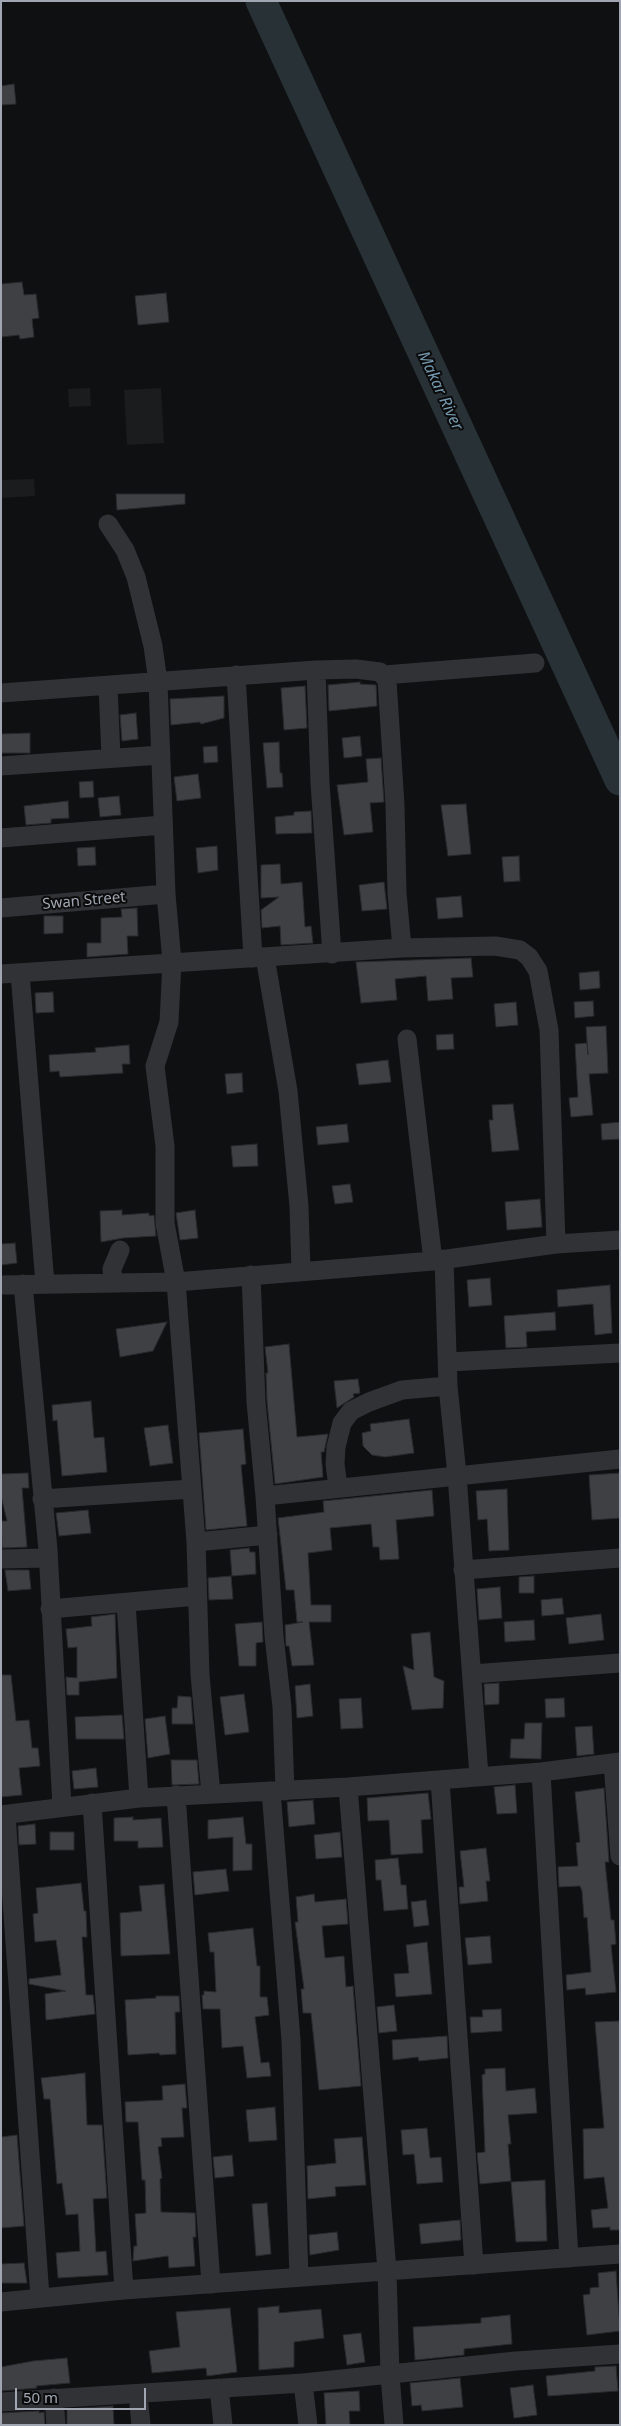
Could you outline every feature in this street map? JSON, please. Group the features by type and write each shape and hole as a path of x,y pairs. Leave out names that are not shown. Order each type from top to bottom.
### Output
{"street":[{"path":"108,524 125,550 136,577 153,646 158,682 166,894 172,962 169,1022 167,1033 158,1051 155,1066 165,1146 165,1222 176,1282 192,1489 196,1542 196,1596 200,1675 211,1794"},
{"path":"1,693 316,670 356,669 380,672 384,675 535,663"},
{"path":"316,670 320,793 332,954"},
{"path":"236,675 259,958 288,1091 299,1206 301,1271"},
{"path":"384,675 388,688 395,805 397,893 402,948"},
{"path":"108,686 111,757"},
{"path":"1,766 161,755"},
{"path":"1,838 164,824"},
{"name":"Swan Street","path":"1,908 166,894"},
{"path":"1,974 402,948 459,946 509,947 520,950 529,957 538,970 549,1030 556,1244"},
{"path":"20,973 45,1284"},
{"path":"407,1039 438,1260 448,1362 448,1386 457,1474 479,1776"},
{"path":"1,1285 176,1282 438,1260 556,1244 620,1240"},
{"path":"113,1283 112,1269 120,1250"},
{"path":"251,1276 256,1402 266,1496 274,1636 284,1727 278,1791 291,2040 299,2277"},
{"path":"23,1284 48,1558 62,1807"},
{"path":"448,1362 620,1353"},
{"path":"338,1487 334,1464 336,1447 342,1424 351,1411 402,1390 448,1386"},
{"path":"266,1496 620,1458"},
{"path":"42,1499 192,1489"},
{"path":"196,1542 268,1535"},
{"path":"1,1559 48,1558"},
{"path":"463,1570 620,1558"},
{"path":"50,1609 196,1596"},
{"path":"126,1603 139,1798"},
{"path":"472,1674 620,1663"},
{"path":"40,2297 3,1815 139,1798 348,1787 542,1772 616,1762 620,1856"},
{"path":"542,1772 569,2258"},
{"path":"440,1780 474,2264"},
{"path":"348,1787 387,2271 390,2375 394,2425"},
{"path":"176,1795 211,2284"},
{"path":"92,1803 124,2290"},
{"path":"1,2302 124,2290 620,2254"},
{"path":"1,2402 303,2383 516,2361 620,2354"},
{"path":"303,2383 308,2425"},
{"path":"219,2388 223,2425"},
{"path":"138,2394 141,2425"},
{"path":"54,2398 56,2425"}],"shaded area":[{"path":"90,388 91,406 69,407 68,389"},
{"path":"161,388 164,443 127,445 124,390"},
{"path":"34,479 35,496 1,498 1,480"}],"building":[{"path":"14,84 16,104 1,105 1,86"},
{"path":"22,282 24,295 36,294 39,318 32,319 34,337 20,339 19,335 1,337 1,284"},
{"path":"166,293 169,322 138,325 135,296"},
{"path":"116,494 185,494 185,504 117,510"},
{"path":"360,682 360,684 376,685 377,706 329,711 328,685"},
{"path":"305,686 307,728 284,730 281,688"},
{"path":"224,696 224,718 201,724 200,722 171,725 170,699"},
{"path":"136,713 138,739 122,741 120,715"},
{"path":"30,733 30,753 1,753 1,734"},
{"path":"360,736 362,756 344,758 342,738"},
{"path":"279,742 280,773 282,773 283,787 267,788 263,743"},
{"path":"217,746 218,762 204,763 203,747"},
{"path":"381,758 384,802 370,803 373,832 344,835 337,785 368,782 366,759"},
{"path":"198,774 201,798 177,801 174,777"},
{"path":"93,781 94,797 80,798 79,782"},
{"path":"119,796 121,815 100,817 98,798"},
{"path":"68,801 69,818 51,819 51,823 26,825 24,806"},
{"path":"466,804 471,854 448,856 441,805"},
{"path":"311,811 312,833 276,834 275,817 294,815 294,812"},
{"path":"217,846 218,870 198,873 196,848"},
{"path":"95,847 96,865 78,866 77,848"},
{"path":"519,856 520,881 504,882 502,857"},
{"path":"280,864 281,884 302,882 305,927 311,926 313,943 281,945 280,926 262,928 261,910 279,897 261,898 261,865"},
{"path":"384,882 387,909 362,911 359,885"},
{"path":"461,896 463,917 438,919 436,898"},
{"path":"137,908 138,936 127,936 128,954 87,957 87,943 101,943 101,918 122,917 121,909"},
{"path":"44,916 63,916 63,933 44,934"},
{"path":"471,958 473,977 451,978 453,999 428,1001 426,976 395,979 397,1000 361,1003 356,962"},
{"path":"599,971 600,988 580,990 579,973"},
{"path":"53,992 54,1012 36,1013 35,993"},
{"path":"593,1001 594,1016 575,1018 574,1002"},
{"path":"516,1002 518,1025 496,1027 494,1004"},
{"path":"606,1026 608,1073 589,1074 593,1115 571,1117 569,1098 578,1097 575,1044 587,1043 588,1055 586,1027"},
{"path":"453,1034 454,1049 437,1050 436,1035"},
{"path":"129,1045 130,1064 122,1064 123,1073 60,1077 59,1071 50,1072 49,1055 96,1052 95,1048"},
{"path":"388,1060 391,1082 359,1085 356,1064"},
{"path":"242,1073 243,1092 227,1094 225,1074"},
{"path":"513,1104 519,1150 492,1152 489,1120 493,1120 492,1105"},
{"path":"620,1122 620,1139 602,1140 601,1124"},
{"path":"347,1124 349,1142 318,1145 316,1127"},
{"path":"257,1144 258,1166 233,1167 231,1146"},
{"path":"350,1184 353,1202 335,1204 332,1186"},
{"path":"540,1199 542,1227 507,1230 505,1202"},
{"path":"122,1210 122,1215 149,1213 149,1216 154,1215 156,1236 123,1238 101,1242 100,1211"},
{"path":"195,1210 198,1238 180,1240 176,1213"},
{"path":"15,1243 17,1263 1,1265 1,1244"},
{"path":"490,1278 492,1305 469,1307 467,1280"},
{"path":"610,1285 612,1333 595,1335 593,1304 558,1307 557,1290"},
{"path":"555,1312 556,1330 526,1332 527,1347 506,1348 504,1316"},
{"path":"167,1322 153,1351 120,1357 116,1329"},
{"path":"289,1344 297,1437 328,1434 324,1452 321,1452 323,1477 275,1484 267,1401 266,1373 268,1373 265,1347"},
{"path":"358,1379 360,1393 353,1394 354,1397 337,1408 334,1381"},
{"path":"91,1401 94,1438 104,1437 107,1472 62,1476 57,1420 53,1421 52,1405"},
{"path":"409,1419 414,1453 385,1457 372,1455 363,1446 362,1433 371,1431 370,1424"},
{"path":"168,1425 173,1463 150,1466 144,1428"},
{"path":"243,1429 246,1464 241,1465 247,1526 206,1530 199,1433"},
{"path":"28,1473 29,1488 22,1488 27,1547 2,1548 1,1521 7,1521 1,1496 1,1474"},
{"path":"620,1473 620,1518 592,1520 589,1475"},
{"path":"507,1489 509,1550 489,1551 487,1519 478,1520 476,1491"},
{"path":"432,1490 434,1516 396,1520 399,1559 380,1560 379,1547 373,1547 371,1524 330,1528 332,1550 308,1553 311,1605 331,1605 331,1622 309,1622 314,1665 292,1666 289,1646 286,1646 285,1625 303,1622 297,1622 294,1590 286,1590 278,1518 324,1512 323,1501"},
{"path":"88,1510 91,1533 59,1536 56,1513"},
{"path":"249,1548 250,1552 255,1552 256,1574 232,1576 230,1550"},
{"path":"5,1570 29,1570 31,1589 8,1591"},
{"path":"231,1576 233,1599 209,1600 208,1578"},
{"path":"534,1576 534,1593 519,1593 519,1577"},
{"path":"500,1587 502,1618 479,1620 477,1589"},
{"path":"562,1598 564,1614 542,1616 541,1600"},
{"path":"115,1614 117,1678 79,1682 79,1695 67,1695 66,1677 77,1678 77,1647 68,1648 66,1629 92,1626 91,1617"},
{"path":"601,1614 604,1640 569,1644 566,1618"},
{"path":"534,1620 535,1640 505,1642 504,1622"},
{"path":"262,1622 263,1642 256,1643 256,1666 239,1666 235,1624"},
{"path":"430,1632 434,1677 444,1681 443,1708 412,1710 403,1666 414,1670 411,1634"},
{"path":"1,1675 11,1675 16,1721 29,1720 32,1748 38,1748 40,1766 19,1768 22,1795 1,1797"},
{"path":"499,1683 499,1704 485,1705 484,1684"},
{"path":"310,1684 313,1716 297,1718 295,1686"},
{"path":"244,1694 249,1732 225,1735 220,1697"},
{"path":"178,1696 191,1697 193,1724 172,1724 172,1708 177,1708"},
{"path":"361,1698 363,1728 341,1729 339,1699"},
{"path":"564,1698 565,1717 546,1718 545,1699"},
{"path":"122,1715 124,1739 76,1739 75,1717"},
{"path":"165,1716 170,1754 148,1758 145,1719"},
{"path":"525,1723 542,1723 541,1759 510,1758 511,1739 524,1739"},
{"path":"592,1726 594,1754 577,1756 575,1727"},
{"path":"171,1760 197,1760 199,1784 172,1785"},
{"path":"96,1768 98,1787 74,1789 72,1771"},
{"path":"515,1785 517,1813 497,1814 494,1787"},
{"path":"604,1788 609,1862 605,1862 611,1920 614,1920 616,1944 611,1945 616,1992 586,1995 585,1988 567,1990 566,1975 591,1972 587,1917 584,1918 582,1891 580,1886 559,1887 558,1867 578,1866 576,1843 580,1842 575,1792"},
{"path":"428,1793 431,1819 421,1820 423,1853 391,1855 389,1820 368,1821 367,1798"},
{"path":"313,1800 315,1824 289,1827 287,1802"},
{"path":"133,1817 133,1820 161,1818 163,1847 138,1848 138,1841 114,1841 114,1818"},
{"path":"243,1817 246,1844 252,1844 252,1870 233,1871 233,1837 208,1839 208,1820"},
{"path":"35,1824 36,1844 19,1845 18,1826"},
{"path":"50,1832 74,1832 74,1850 50,1850"},
{"path":"340,1832 342,1857 316,1859 314,1835"},
{"path":"486,1848 490,1881 486,1881 488,1901 460,1904 459,1887 464,1887 460,1851"},
{"path":"398,1858 401,1885 406,1885 408,1909 384,1911 381,1880 376,1880 375,1860"},
{"path":"226,1869 229,1891 195,1895 193,1872"},
{"path":"81,1883 84,1911 86,1911 87,1937 82,1937 86,1995 93,1995 95,2014 46,2020 45,1994 66,1991 29,1984 29,1979 61,1975 56,1940 35,1942 33,1914 38,1913 36,1888"},
{"path":"164,1884 170,1954 121,1956 120,1913 142,1911 139,1886"},
{"path":"314,1894 315,1902 346,1899 348,1924 322,1926 325,1958 344,1956 346,1987 353,1986 361,2086 319,2090 311,2013 303,2013 301,1989 304,1989 295,1922 298,1922 296,1897"},
{"path":"426,1900 429,1925 414,1927 411,1902"},
{"path":"253,1928 257,1966 260,1966 260,1997 267,1997 269,2015 255,2017 261,2063 269,2062 271,2076 247,2078 243,2046 222,2048 220,2009 203,2009 202,1995 204,1995 204,1991 216,1992 214,1952 210,1952 208,1933"},
{"path":"490,1936 492,1963 468,1965 465,1938"},
{"path":"427,1942 432,1994 396,1997 394,1974 409,1973 406,1945"},
{"path":"156,1996 179,1996 180,2012 175,2012 176,2054 128,2055 125,2000 156,1998"},
{"path":"394,2005 397,2031 379,2033 377,2007"},
{"path":"501,2009 502,2031 471,2033 470,2017 483,2017 482,2010"},
{"path":"620,2021 620,2230 610,2230 610,2227 593,2228 591,2210 608,2208 604,2177 584,2179 583,2129 604,2128 595,2022"},
{"path":"447,2036 448,2058 419,2061 418,2057 393,2060 392,2040"},
{"path":"505,2068 506,2091 535,2088 537,2113 508,2115 511,2144 508,2144 511,2181 480,2184 477,2153 485,2152 482,2075 485,2074 485,2069"},
{"path":"85,2073 87,2125 102,2125 107,2198 93,2199 96,2252 106,2251 108,2275 58,2278 56,2253 80,2251 78,2214 66,2215 62,2183 57,2184 50,2099 44,2099 41,2078"},
{"path":"185,2084 187,2108 182,2108 184,2137 161,2138 162,2146 158,2147 162,2178 160,2179 161,2212 195,2213 196,2237 193,2237 195,2266 169,2268 168,2256 133,2261 134,2246 137,2246 135,2214 146,2213 145,2180 142,2180 138,2122 126,2122 125,2102 163,2100 162,2086"},
{"path":"275,2107 277,2140 249,2142 246,2110"},
{"path":"427,2128 430,2158 441,2157 443,2182 417,2184 414,2154 403,2155 401,2130"},
{"path":"17,2135 24,2226 1,2228 1,2137"},
{"path":"362,2137 366,2185 335,2187 336,2196 308,2199 307,2166 336,2163 334,2139"},
{"path":"232,2155 234,2176 215,2178 213,2157"},
{"path":"545,2180 547,2241 516,2242 511,2182"},
{"path":"267,2203 271,2254 256,2256 252,2204"},
{"path":"460,2220 461,2240 421,2244 419,2224"},
{"path":"337,2232 339,2250 310,2255 309,2235"},
{"path":"24,2263 27,2283 1,2283 1,2264"},
{"path":"616,2271 620,2331 587,2335 583,2295 590,2294 590,2288 599,2287 598,2273"},
{"path":"279,2306 279,2313 321,2309 324,2338 294,2342 294,2367 259,2370 258,2308"},
{"path":"230,2308 237,2372 207,2376 206,2368 152,2373 149,2351 180,2347 176,2312"},
{"path":"510,2315 512,2344 464,2349 464,2355 415,2360 413,2327 481,2323 481,2318"},
{"path":"361,2333 365,2362 347,2365 343,2335"},
{"path":"67,2358 70,2383 1,2391 1,2367 33,2361"},
{"path":"616,2366 618,2391 548,2396 546,2376 595,2371 595,2367"},
{"path":"460,2378 463,2407 422,2411 421,2405 412,2406 410,2383"},
{"path":"533,2385 537,2415 514,2418 510,2388"},
{"path":"359,2391 360,2411 349,2411 350,2425 326,2425 324,2393"},
{"path":"113,2406 114,2425 67,2425 67,2409"},
{"path":"39,2411 39,2413 44,2412 45,2425 1,2425 1,2413"}],"waterway":[{"name":"Makar River","path":"261,1 620,780"}]}
